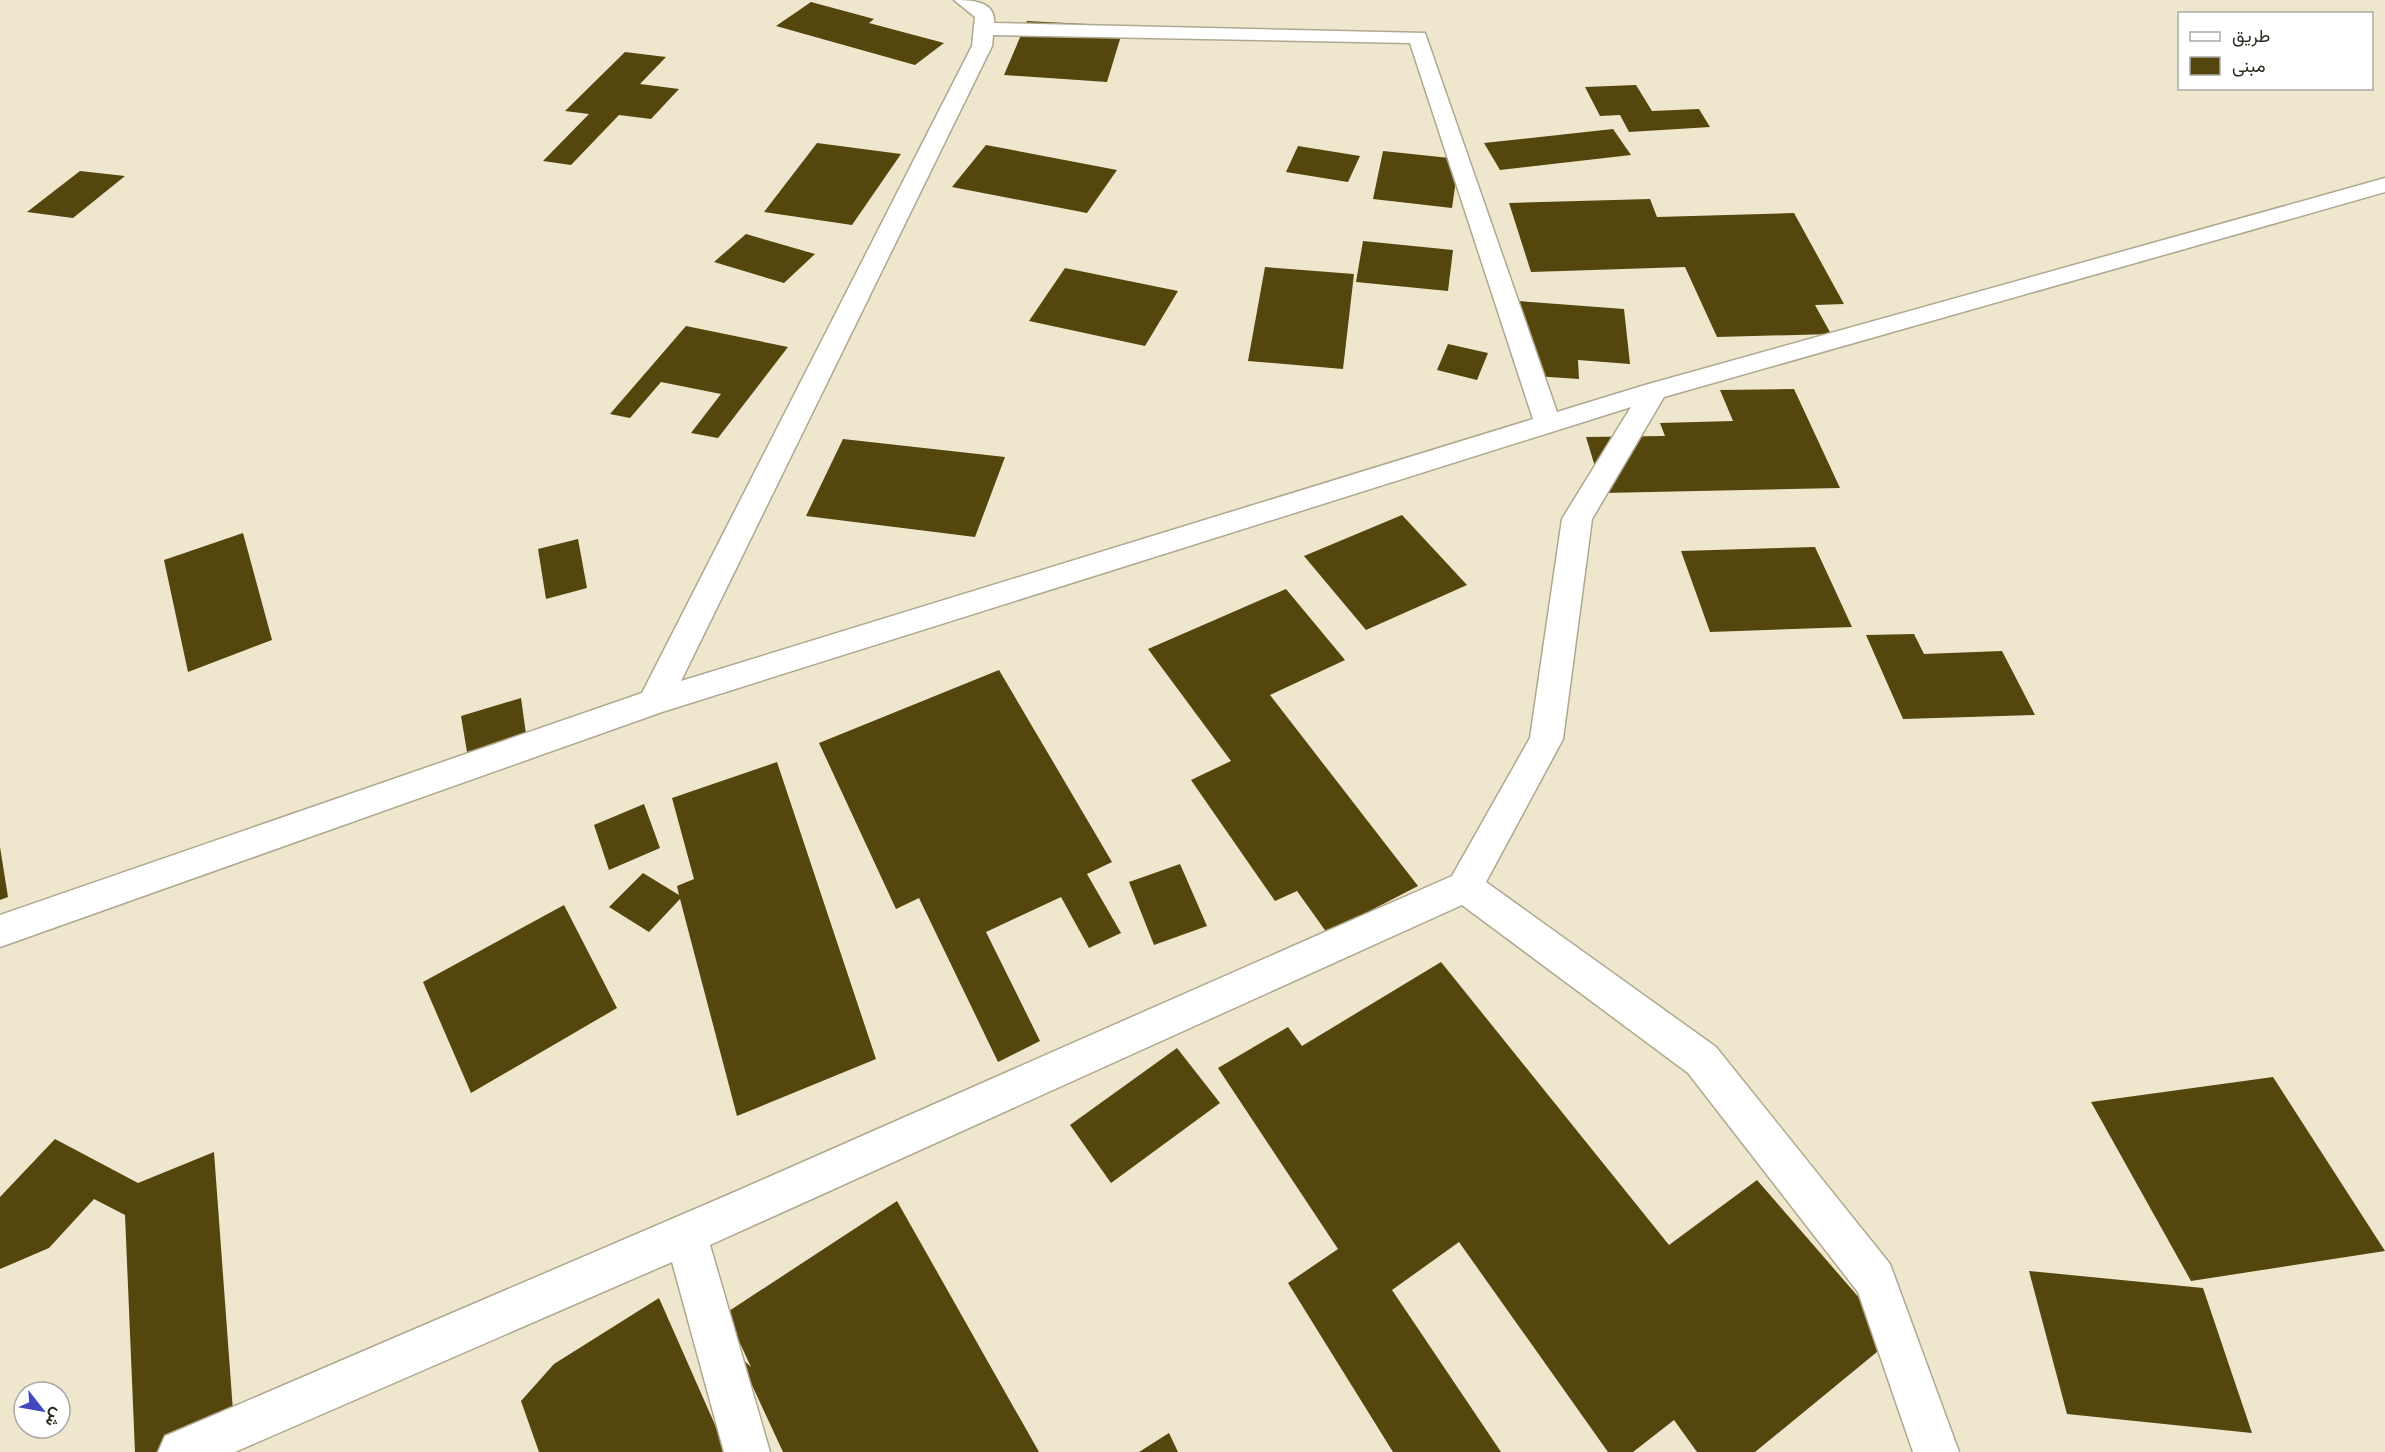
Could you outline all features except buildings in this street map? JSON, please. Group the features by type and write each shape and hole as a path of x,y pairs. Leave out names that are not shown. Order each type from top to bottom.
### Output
{"street":[{"path":"654,702 982,46 985,15 964,0"},
{"path":"983,29 1418,37 1548,424"},
{"path":"0,931 654,702 1654,392 2385,185"},
{"path":"181,1452 686,1235 1465,887 1546,740 1576,519 1654,392"},
{"path":"1465,887 1702,1059 1875,1279 1936,1452"},
{"path":"686,1235 747,1452"}]}
